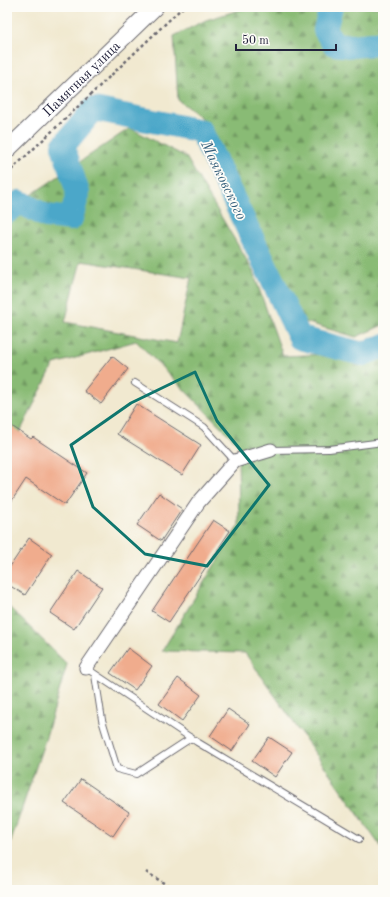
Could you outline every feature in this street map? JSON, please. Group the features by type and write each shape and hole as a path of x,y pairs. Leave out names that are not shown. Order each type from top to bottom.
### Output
{"street":[{"name":"Памятная улица","path":"7,150 155,7"},
{"path":"91,671 198,503 235,461 271,450"}],"lane":[{"path":"135,383 204,427 235,461"},
{"path":"271,450 329,449 383,442"},
{"path":"91,671 191,738 359,839"},
{"path":"91,671 102,720 117,769 136,774 191,738"}],"path":[{"path":"7,174 183,7"},
{"path":"146,872 175,890"}],"highlighted area":[{"path":"195,372 217,421 269,485 207,566 145,554 93,507 71,445 131,403"}],"green space":[{"path":"249,7 383,7 383,325 356,337 305,322 285,288 210,125 178,100 174,36 206,20"},
{"path":"130,128 186,157 252,269 283,356 383,352 383,850 245,653 162,651 239,525 238,444 136,341 54,364 7,458 7,211","holes":["81,261 191,278 177,343 65,322"]},
{"path":"7,605 67,664 45,740 7,853"}],"building":[{"path":"112,356 128,369 101,404 84,391"},
{"path":"136,404 201,445 182,475 117,434"},
{"path":"7,423 31,439 33,437 87,473 65,505 26,479 7,508"},
{"path":"159,493 182,509 161,541 137,525"},
{"path":"213,520 230,531 169,622 152,611"},
{"path":"29,538 52,554 25,595 7,584 7,571"},
{"path":"78,571 102,587 74,629 50,613"},
{"path":"128,648 152,666 135,690 110,673"},
{"path":"178,678 201,695 182,721 159,704"},
{"path":"228,709 250,724 232,751 210,736"},
{"path":"269,737 292,752 275,777 252,761"},
{"path":"81,779 129,812 113,836 64,803"}],"waterway":[{"path":"331,7 325,30 334,44 352,46 383,43"},
{"name":"Маяковского","path":"7,212 20,202 46,216 71,219 78,193 63,146 94,109 201,131 300,338 363,354 383,346"}]}
